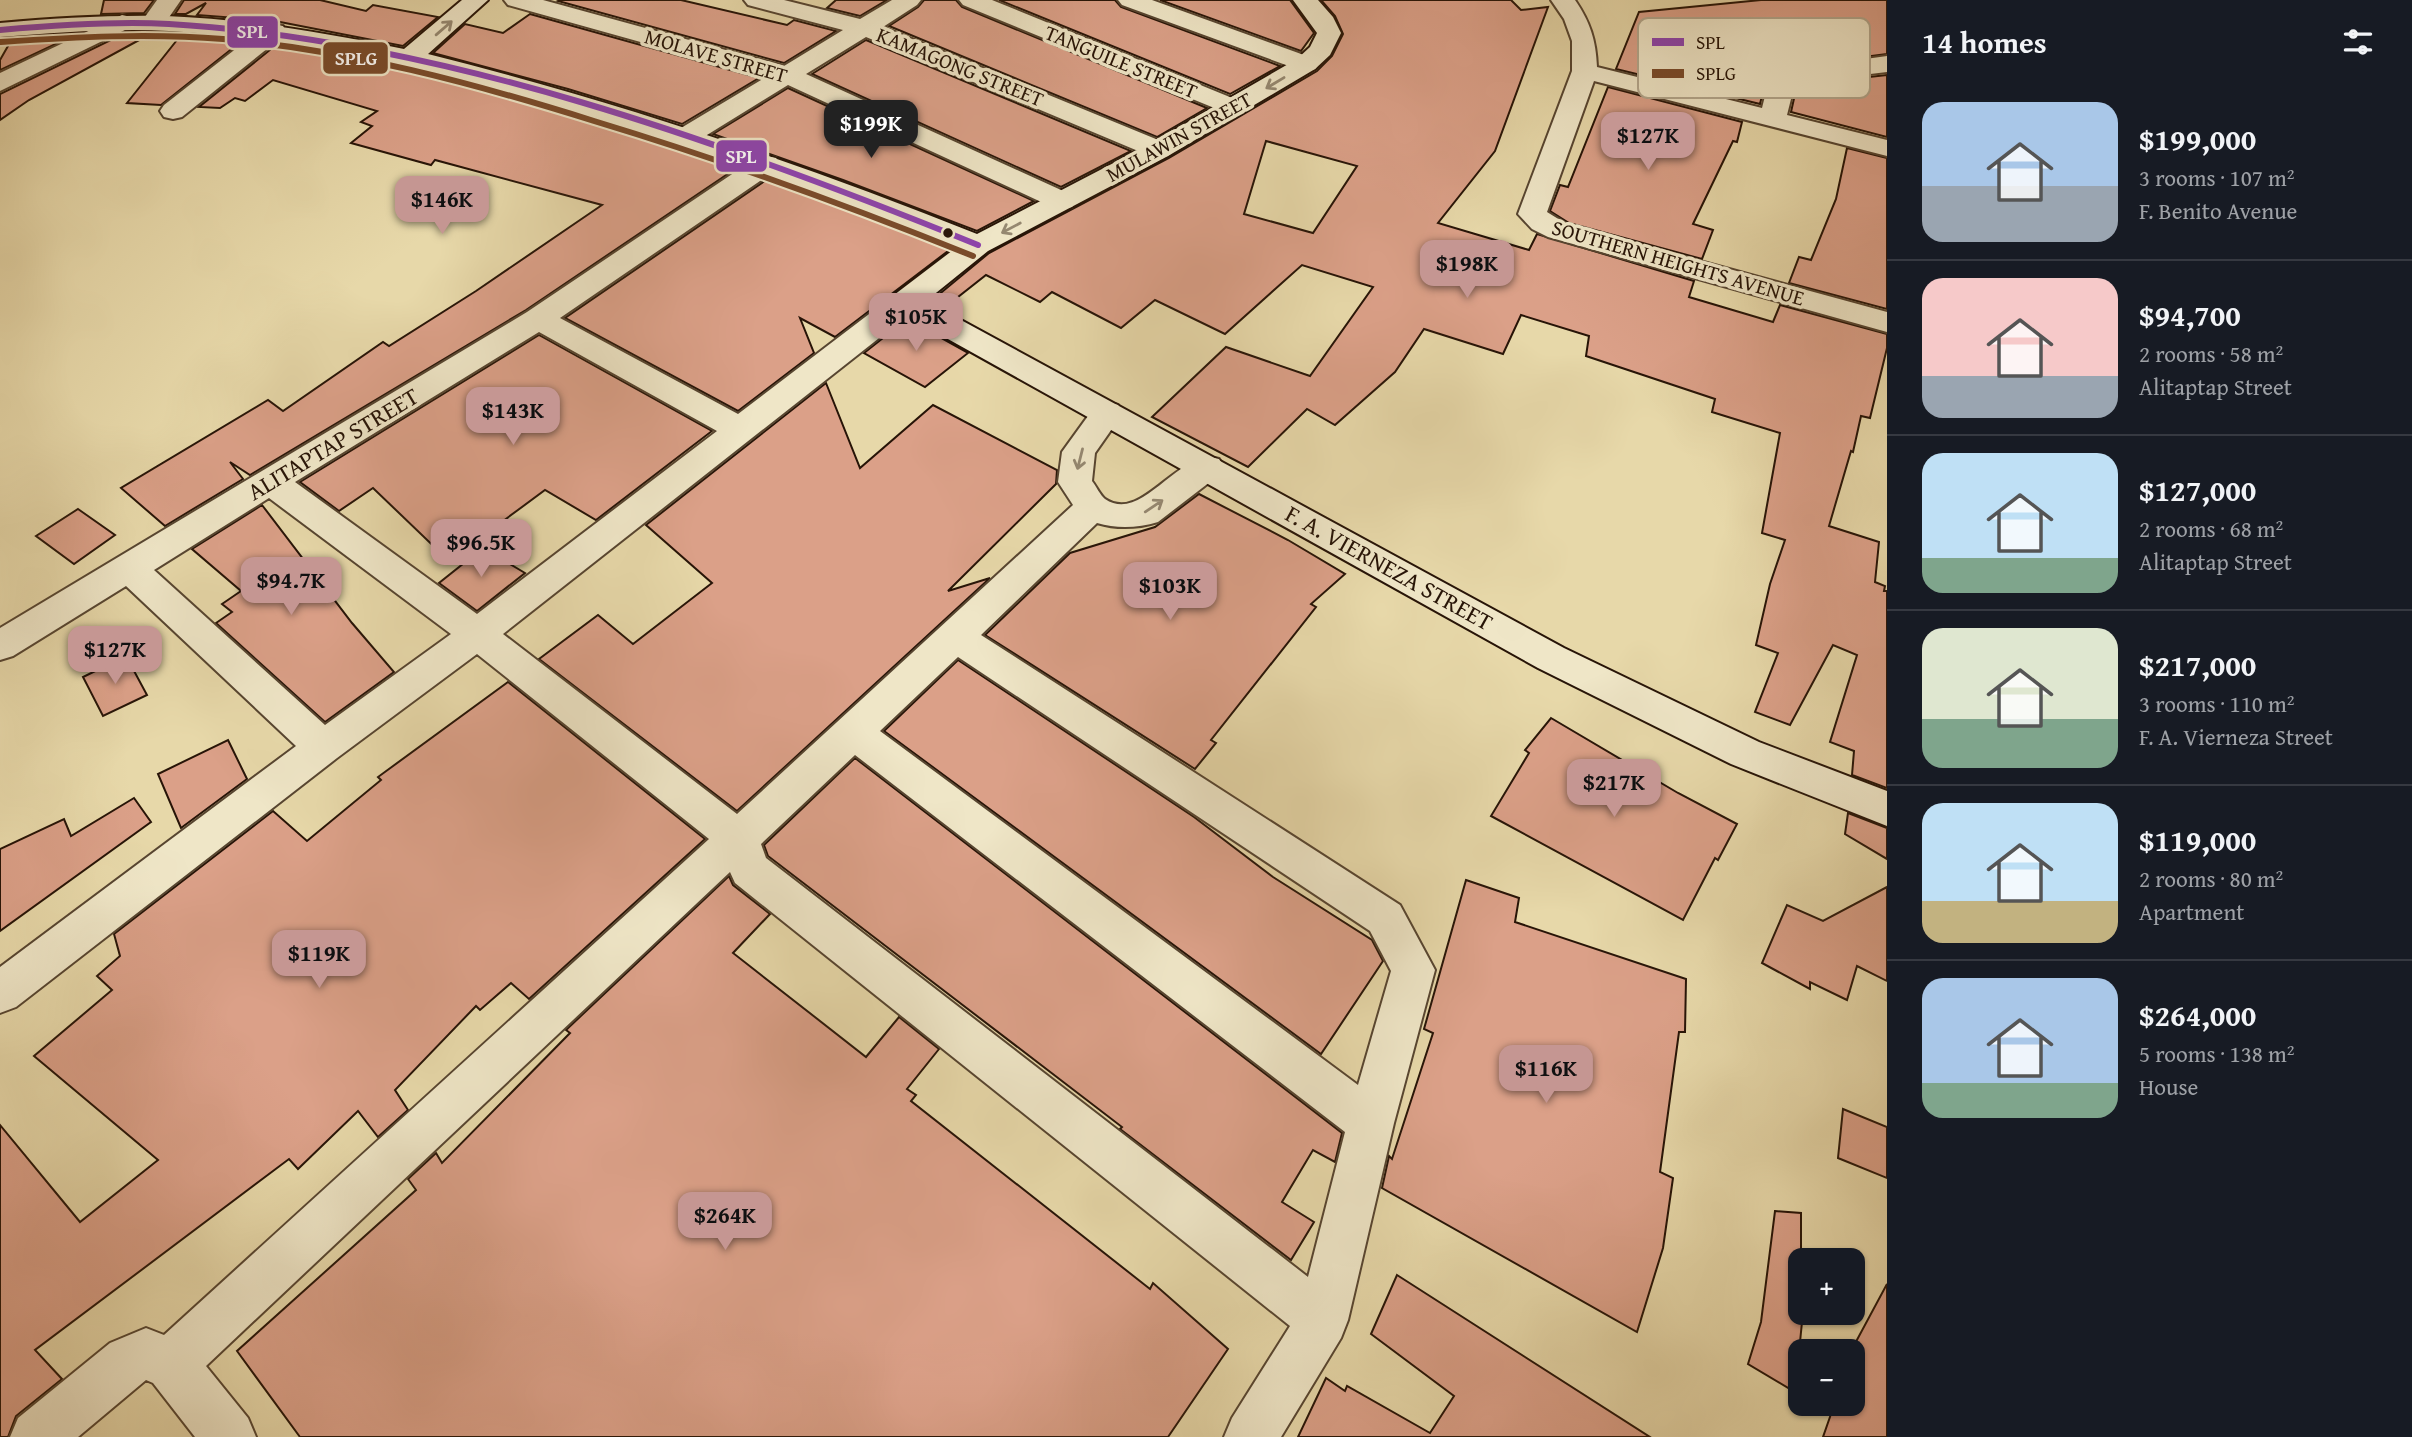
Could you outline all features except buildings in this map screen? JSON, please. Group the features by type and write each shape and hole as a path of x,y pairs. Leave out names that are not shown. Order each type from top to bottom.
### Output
{"street":[{"path":"154,21 170,0"},
{"path":"411,56 476,0"},
{"name":"MOLAVE STREET","path":"516,0 785,74 1062,201"},
{"name":"KAMAGONG STREET","path":"756,0 865,28 1158,150"},
{"path":"685,137 909,0"},
{"name":"TANGUILE STREET","path":"971,0 1233,107"},
{"path":"1130,0 1306,64"},
{"name":"MULAWIN STREET","path":"0,993 323,747 477,634 978,245 1158,150 1306,64 1321,50 1329,33 1324,22 1305,0"},
{"name":"SOUTHERN HEIGHTS AVENUE","path":"1563,0 1576,19 1584,41 1585,71 1532,214 1558,231 1887,322"},
{"path":"0,30 154,21 274,32 411,56 569,99 685,137 891,209 978,245"},
{"path":"0,83 122,22"},
{"path":"173,111 274,32"},
{"path":"1585,71 1638,85"},
{"path":"1689,98 1887,148"},
{"path":"1773,120 1778,98"},
{"name":"ALITAPTAP STREET","path":"0,646 538,319 766,164"},
{"name":"F. A. VIERNEZA STREET","path":"905,302 1551,658 1745,754 1887,809"},
{"path":"538,319 741,430"},
{"path":"1107,414 1079,452 1075,482 1092,507 1112,515 1146,513 1207,467"},
{"path":"271,482 477,634 738,838 750,870 1323,1320"},
{"path":"171,1364 956,637 1092,507"},
{"path":"129,568 323,747"},
{"path":"956,637 1385,918 1413,970 1371,1123 1323,1320 1251,1437"},
{"path":"853,732 1371,1123"},
{"path":"37,1437 128,1361 146,1354 171,1364 229,1437"}],"transit line":[{"name":"SPL","path":"0,30 84,24 169,24 286,36 402,57 516,86 673,133 849,194 978,245"},
{"name":"SPLG","path":"1,42 124,36 222,39 279,45 393,66 505,94 660,141 840,204 973,256"}]}
